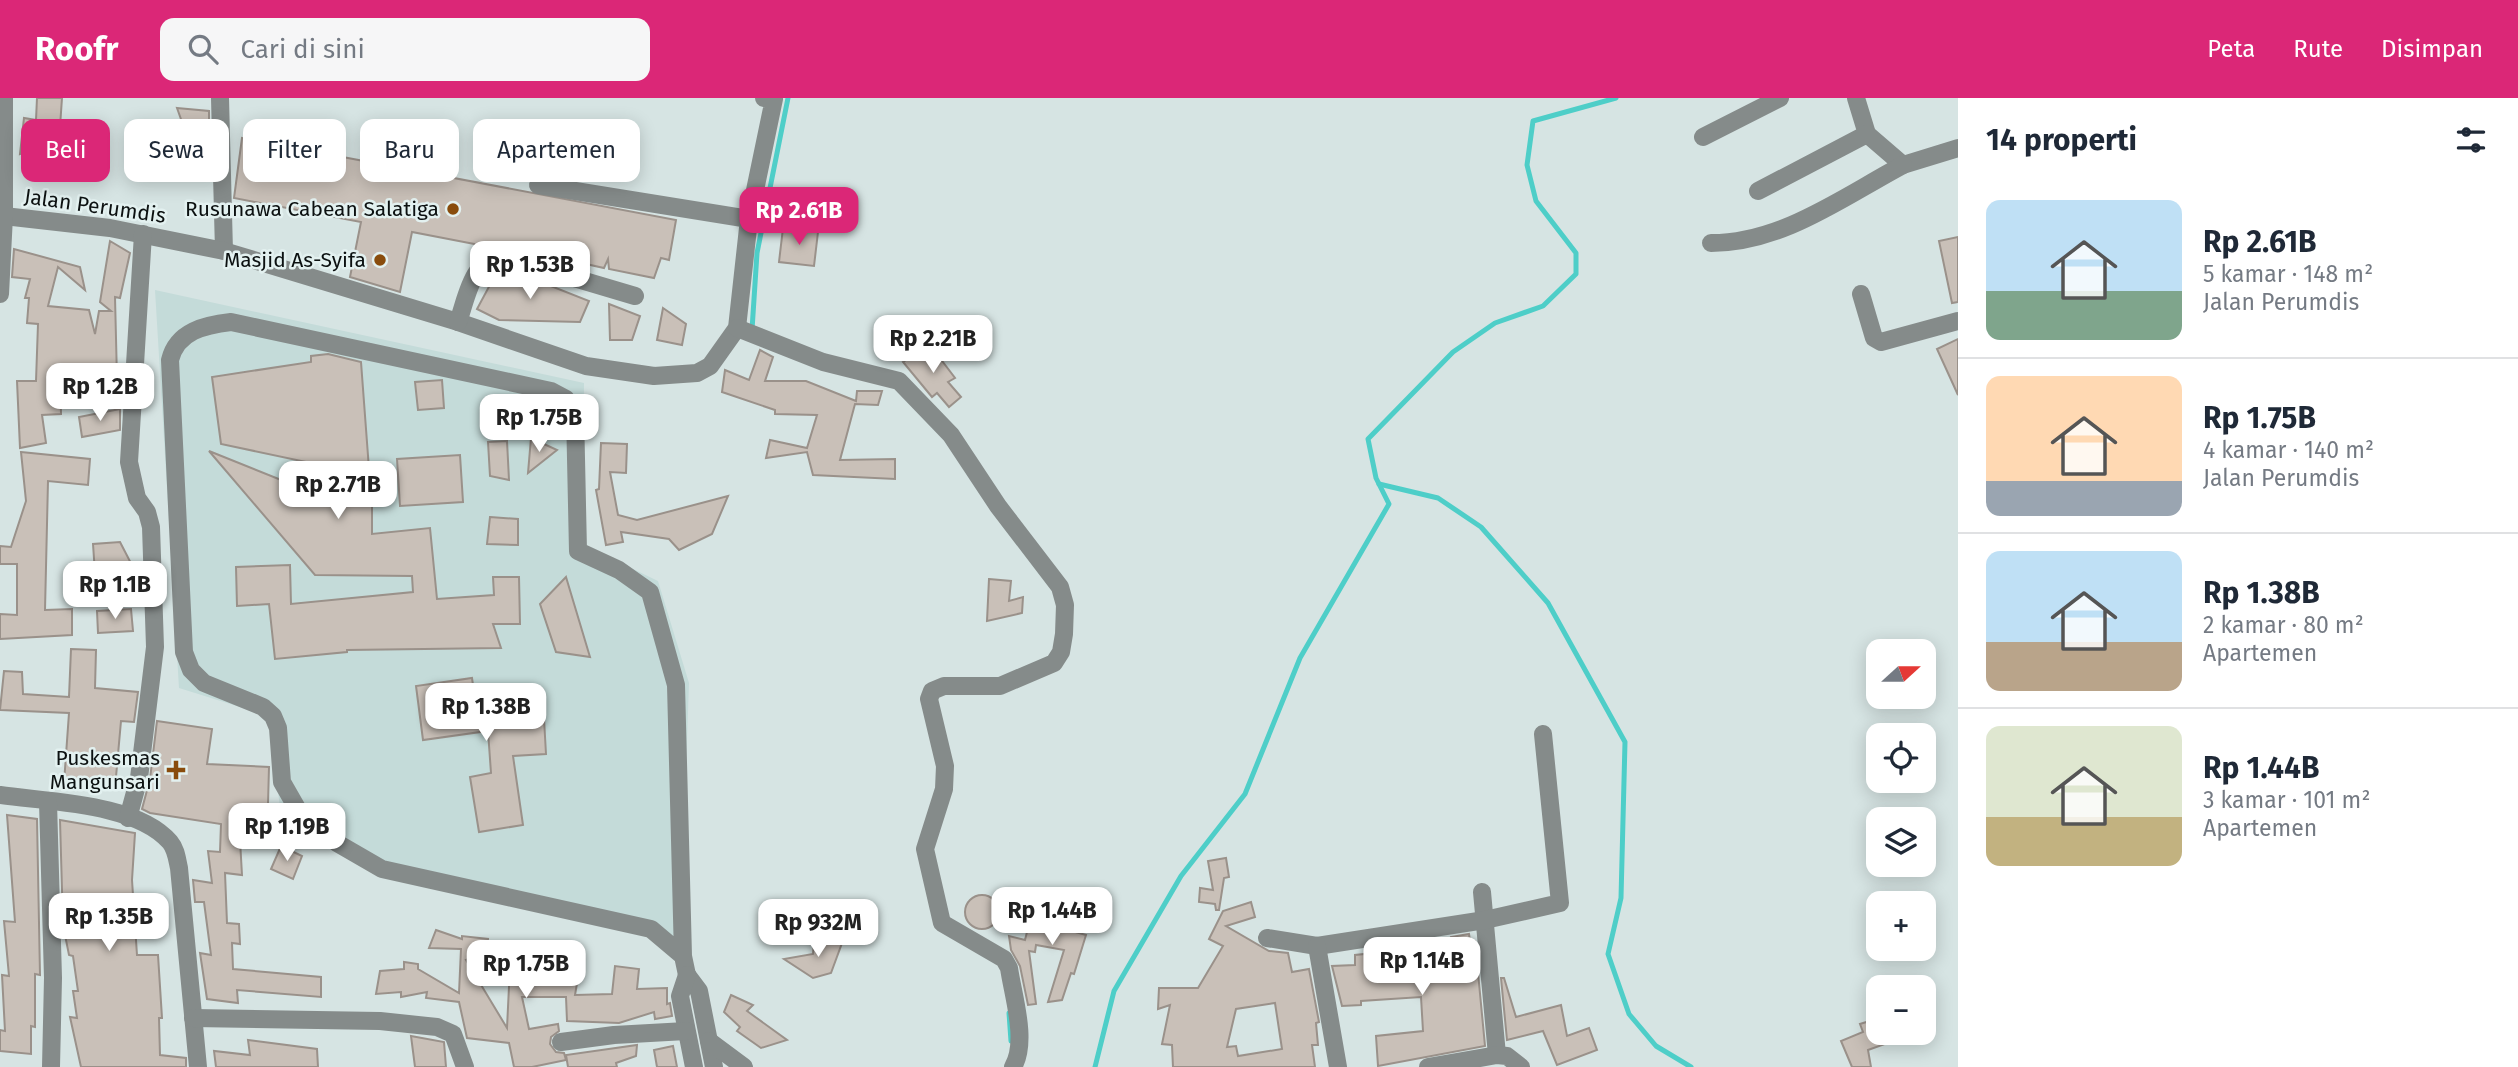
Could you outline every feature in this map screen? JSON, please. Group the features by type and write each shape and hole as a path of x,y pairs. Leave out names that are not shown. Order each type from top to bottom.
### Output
{"street":[{"path":"0,294 4,216 4,98"},
{"path":"220,98 224,251"},
{"name":"Jalan Perumdis","path":"4,216 144,234 224,251 458,322 586,366 654,376 697,373 710,366 747,332 749,219 771,98"},
{"path":"1703,137 1780,98"},
{"path":"1856,98 1867,134 1903,165"},
{"path":"1758,191 1867,134"},
{"path":"1712,243 1741,243 1785,229 1903,165 1958,148"},
{"path":"538,185 749,219"},
{"path":"128,818 139,778 155,647 151,527 147,512 137,498 129,462 144,234"},
{"path":"458,322 476,273 482,263 492,257 507,258 635,296"},
{"path":"1861,294 1874,338 1881,342 1958,321"},
{"path":"683,956 650,929 382,869 337,843 298,810 282,782 278,728 273,716 263,706 204,683 191,670 184,652 170,360 173,348 181,340 197,328 232,322 551,391 566,399 575,412 578,551 619,570 650,592 676,685 683,956 687,975 699,991 714,1067"},
{"path":"747,332 823,362 899,380 951,436 998,506 1060,587 1065,606 1064,634 1061,652 1054,663 1000,686 944,686 932,691 929,699 945,766 944,789 925,849 928,872 942,923 1004,959 1009,968 1018,1038 1017,1059 1013,1067"},
{"path":"1267,938 1317,946 1560,904 1543,734"},
{"path":"0,795 102,809 154,829 171,843 176,853 198,1067"},
{"path":"48,802 53,978 51,1067"},
{"path":"1482,892 1497,1055"},
{"path":"1317,946 1338,1067"},
{"path":"687,975 680,996 694,1067"},
{"path":"193,1018 380,1021 437,1027 453,1034 465,1067"},
{"path":"561,1042 614,1035 686,1031"},
{"path":"709,1041 744,1067"},
{"path":"1427,1067 1497,1055 1507,1056 1521,1067"}],"shaded area":[{"path":"155,290 584,383 583,545 658,581 689,683 680,940 380,877 281,816 269,716 179,688"}],"building":[{"path":"37,98 62,98 61,119 36,119"},
{"path":"177,108 209,111 209,119 181,119"},
{"name":"Rusunawa Cabean Salatiga","path":"242,138 243,182 346,182 346,158 360,160 360,182 459,182 459,179 676,220 669,260 661,258 654,278 609,269 608,259 604,268 510,247 495,248 412,232 400,292 350,277 361,222 234,198"},
{"path":"783,228 818,232 814,266 779,262"},
{"path":"1958,237 1958,302 1952,303 1939,241"},
{"path":"110,241 130,253 120,298 115,297 117,379 60,380 61,414 42,415 46,443 20,448 17,381 36,381 38,324 27,323 29,298 25,298 30,279 12,277 14,249 80,267 85,290 58,267 48,306 89,310 95,334 99,311 111,311 100,302"},
{"path":"498,270 523,275 589,301 580,322 499,320 477,309"},
{"path":"609,304 640,316 632,340 610,340"},
{"path":"663,308 686,324 682,345 657,340"},
{"path":"1958,339 1958,395 1937,349"},
{"path":"930,345 955,378 948,382 961,397 949,407 937,393 932,397 903,362"},
{"path":"760,350 773,357 765,381 806,381 856,401 857,391 882,391 878,405 855,404 840,460 895,459 895,479 813,475 807,452 766,458 770,440 807,448 817,415 775,414 775,410 722,392 725,370 749,380"},
{"path":"328,354 361,362 369,469 372,469 372,534 430,528 437,599 494,595 493,577 519,577 520,624 493,624 501,648 347,650 275,659 269,604 237,606 236,567 290,565 291,604 413,592 412,576 315,575 209,451 311,492 311,463 221,444 212,377 311,362 311,356"},
{"path":"442,380 444,408 418,410 415,382"},
{"path":"120,409 120,430 82,437 79,417"},
{"path":"531,438 557,450 528,473"},
{"path":"507,441 509,480 490,476 488,442"},
{"path":"601,443 627,444 626,473 610,472 618,515 637,520 728,496 712,534 679,550 669,539 621,532 623,542 606,545 596,490 599,489"},
{"path":"21,452 90,459 88,485 48,481 45,610 72,609 72,635 0,639 0,614 17,615 17,564 0,564 0,546 11,547 26,501"},
{"path":"460,455 463,502 400,506 397,459"},
{"path":"490,517 518,519 518,545 487,544"},
{"path":"120,542 136,573 95,573 93,544"},
{"path":"566,577 590,657 556,652 540,604"},
{"path":"989,579 1011,581 1009,601 1023,597 1022,613 987,621"},
{"path":"131,609 133,631 98,633 97,611"},
{"path":"71,649 96,650 95,688 138,692 134,722 121,721 115,788 64,783 69,713 0,710 4,671 22,672 23,694 69,697"},
{"path":"472,678 476,706 543,701 546,754 513,756 523,825 479,832 470,777 491,773 488,731 423,740 416,686"},
{"path":"157,721 212,729 207,764 269,767 267,841 240,840 242,875 225,873 227,923 239,924 240,944 232,943 233,969 321,977 321,997 237,990 238,1003 207,999 200,953 211,955 204,902 195,902 193,880 212,883 208,851 220,852 221,824 150,813 142,809 150,779"},
{"path":"7,815 37,819 40,975 35,974 35,1027 31,1026 31,1054 0,1051 0,1030 5,1031 2,975 9,976 4,921 15,922"},
{"path":"60,820 135,833 132,880 137,955 158,955 162,1018 159,1018 160,1055 186,1058 186,1067 81,1067 70,1017 77,1018 73,991 78,991 73,956 69,955 63,925"},
{"path":"281,846 302,856 293,879 271,869"},
{"path":"1226,858 1229,877 1224,878 1219,910 1216,910 1215,904 1199,902 1200,888 1213,890 1208,861"},
{"path":"1080,891 1091,900 1068,930 1086,935 1074,974 1071,973 1062,1000 1048,1002 1064,950 1036,945 1035,952 1029,951 1036,1004 1028,1005 1020,966 1011,950 1009,936 1025,940 1032,912 1058,921"},
{"path":"982,895 994,900 999,912 994,924 982,929 970,924 965,912 970,900"},
{"path":"1251,902 1255,917 1226,926 1269,951 1288,953 1292,972 1309,969 1319,1022 1316,1023 1318,1045 1312,1045 1315,1067 1173,1067 1172,1045 1162,1044 1170,1005 1158,1009 1159,988 1198,988 1223,946 1209,939 1223,911","holes":["1275,1003 1282,1049 1238,1056 1236,1046 1227,1047 1236,1009"]},
{"path":"436,930 462,939 462,936 488,939 486,955 466,960 507,1028 511,945 514,945 522,976 558,976 561,956 581,960 575,995 612,994 615,966 639,969 637,989 667,988 667,1004 670,1003 672,1016 655,1019 654,1012 619,1023 567,1021 566,997 522,997 529,1029 558,1024 559,1031 551,1037 550,1044 556,1052 564,1053 566,1060 532,1067 514,1067 509,1043 467,1038 459,1002 426,998 427,992 401,997 401,992 376,994 380,971 404,969 404,962 418,964 418,969 459,993 461,949 429,948"},
{"path":"1469,934 1470,941 1475,941 1485,1046 1378,1066 1376,1036 1423,1031 1421,997 1361,1001 1361,1005 1342,1006 1332,966 1355,965 1355,955 1452,945 1451,937"},
{"path":"814,940 842,943 831,973 813,978 784,959 813,954"},
{"path":"1501,978 1504,978 1516,1017 1561,1005 1567,1036 1589,1028 1597,1050 1557,1065 1543,1031 1507,1040"},
{"path":"731,995 753,1005 747,1011 787,1040 761,1048 737,1031 740,1027 724,1012"},
{"path":"1866,1022 1866,1045 1882,1045 1868,1050 1871,1067 1852,1067 1841,1041 1863,1032 1860,1024"},
{"path":"411,1036 444,1042 446,1067 415,1067"},
{"path":"248,1040 317,1049 318,1067 216,1067 214,1051 250,1055"},
{"path":"637,1045 636,1056 616,1063 617,1067 568,1067 566,1055"},
{"path":"673,1046 677,1067 657,1067 654,1050"}],"waterway":[{"path":"752,330 757,253 788,98"},
{"path":"1095,1067 1114,991 1181,876 1245,794 1300,658 1389,504 1376,478 1368,439 1453,352 1495,323 1543,306 1576,274 1576,253 1536,201 1527,165 1533,121 1616,98"},
{"path":"1379,484 1438,498 1481,527 1548,603 1625,742 1621,898 1608,954 1629,1014 1656,1046 1691,1067"},
{"path":"1009,1013 1011,1041"}],"place":[{"name":"Rusunawa Cabean Salatiga","path":"453,209"},
{"name":"Masjid As-Syifa","path":"380,260"},
{"name":"Puskesmas Mangunsari","path":"176,770"}]}
